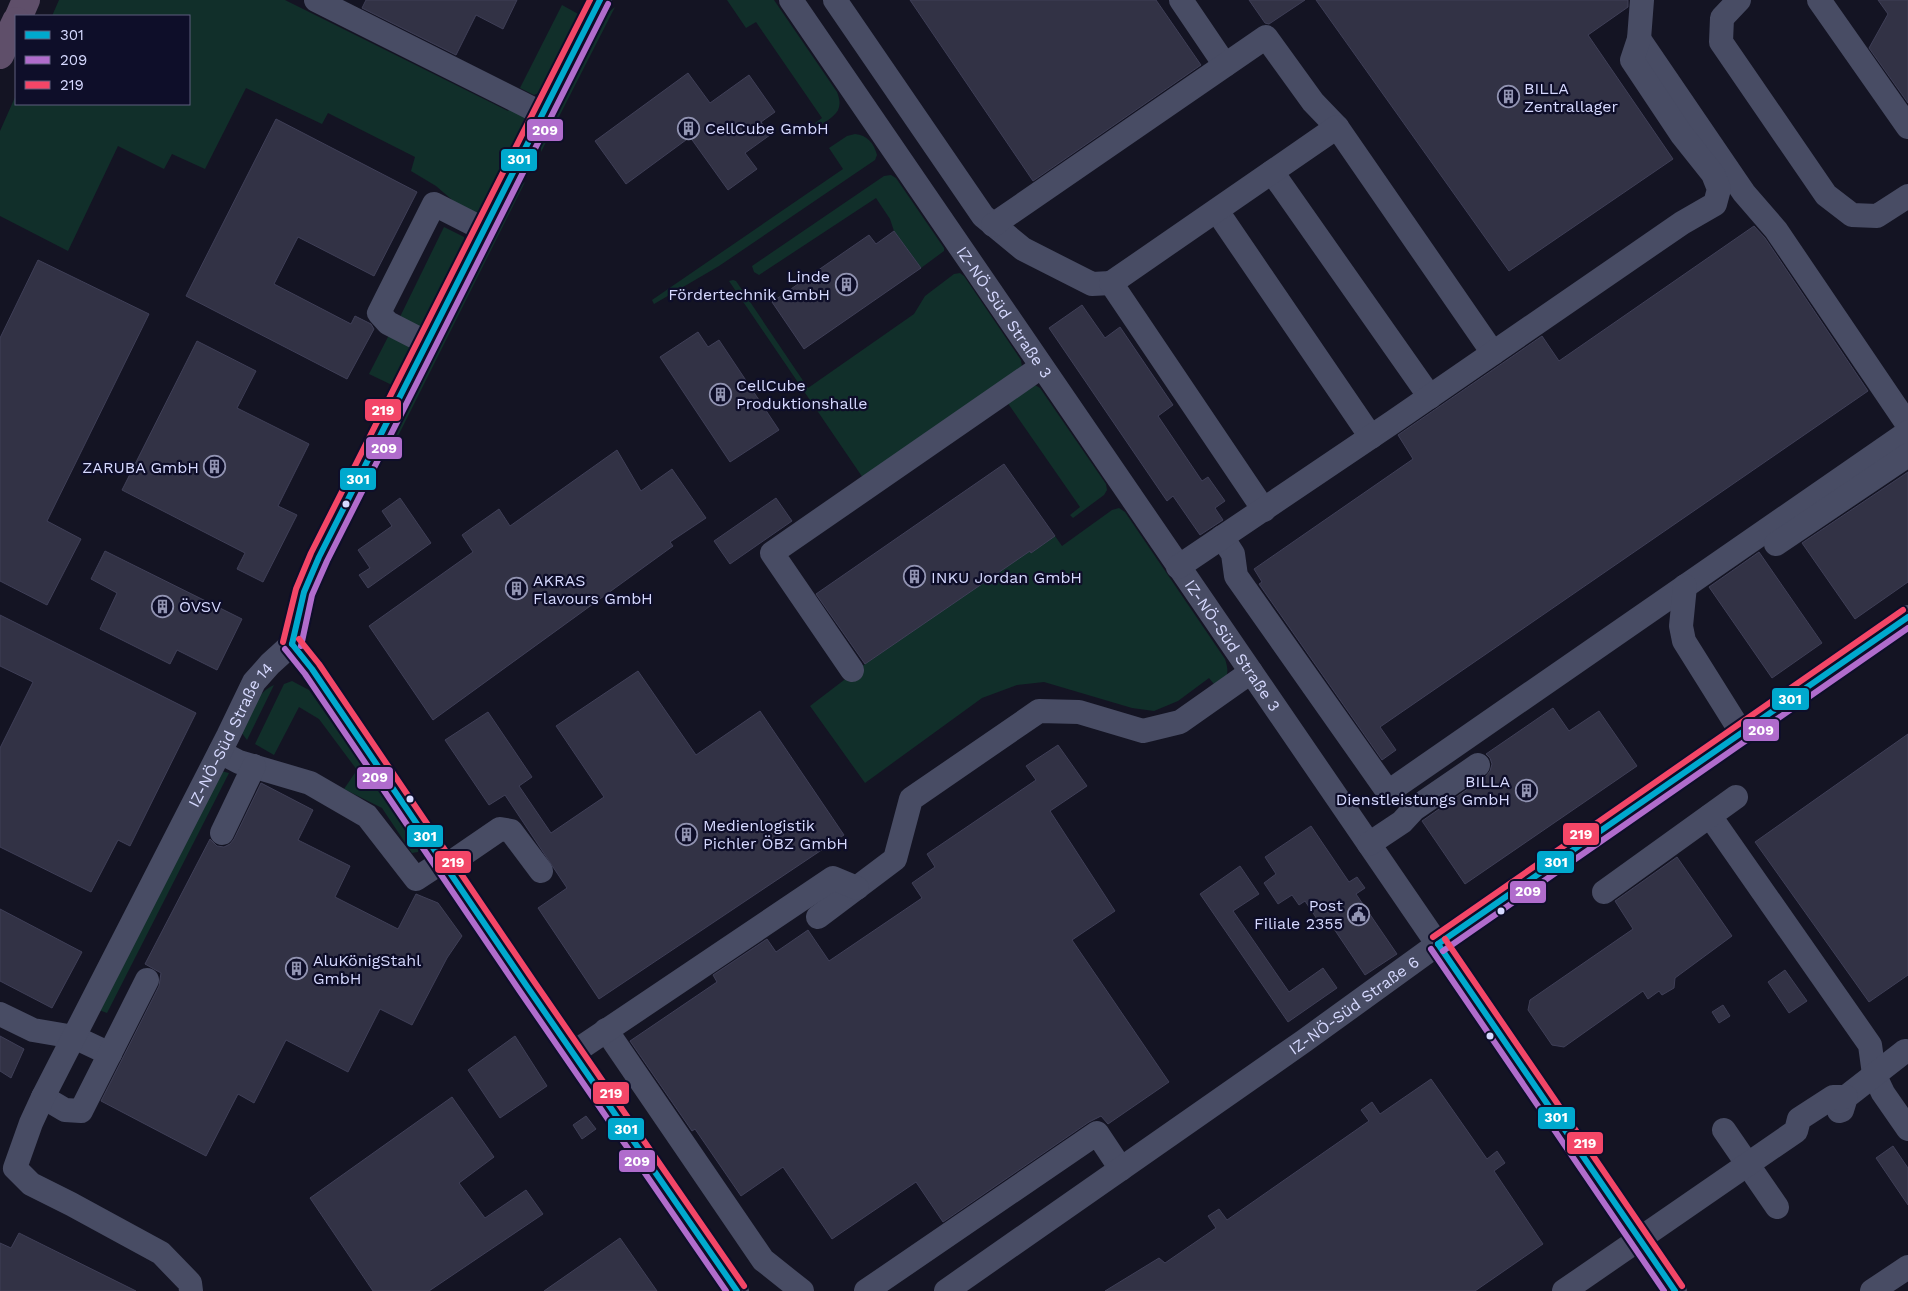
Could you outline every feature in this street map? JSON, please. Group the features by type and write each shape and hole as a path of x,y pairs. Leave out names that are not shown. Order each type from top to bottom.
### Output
{"highway":[{"path":"19,15 26,0"},
{"path":"0,55 15,23"}],"street":[{"path":"316,0 543,114"},
{"path":"600,0 308,583 304,592 292,644 312,669 730,1287"},
{"name":"IZ-NÖ-Süd Straße 3","path":"791,0 1675,1291"},
{"path":"835,0 983,216 1023,249 1092,284 1111,283 1337,127"},
{"path":"1181,0 1225,64"},
{"path":"1178,567 1430,397 1682,223 1715,204 1719,189 1713,174 1682,135 1632,60 1639,39 1642,0"},
{"path":"1739,0 1722,18 1721,42 1826,195 1852,215 1877,216 1908,196"},
{"path":"1819,0 1908,127"},
{"path":"993,225 1266,37 1313,102 1337,127 1493,353"},
{"path":"1639,39 1744,193 1776,230 1908,425"},
{"path":"1272,172 1430,397"},
{"path":"428,343 388,323 379,313 394,283 434,204 485,230"},
{"path":"1217,211 1371,437"},
{"path":"1111,283 1264,510"},
{"path":"852,670 772,553 1041,367"},
{"path":"1222,537 1234,554 1236,576 1388,792 1908,432"},
{"path":"1776,544 1908,455"},
{"path":"1685,586 1681,626 1684,641 1741,732"},
{"name":"IZ-NÖ-Süd Straße 6","path":"946,1291 1304,1041 1438,944 1908,617"},
{"name":"IZ-NÖ-Süd Straße 14","path":"192,1291 190,1284 161,1253 31,1184 15,1168 30,1123 254,682 292,644"},
{"path":"818,917 896,859 911,799 1039,711 1079,712 1142,730 1180,722 1251,672"},
{"path":"220,752 239,762 310,783 367,816 416,879 500,829 511,831 541,872"},
{"path":"1369,844 1402,822 1414,809 1478,765"},
{"path":"222,834 254,766"},
{"path":"1604,892 1736,797"},
{"path":"1710,816 1870,1045 1874,1074 1883,1093 1908,1129"},
{"path":"573,1053 833,878 857,888"},
{"path":"43,1097 65,1110 81,1111 147,980"},
{"path":"0,1014 33,1030 74,1037 110,1054"},
{"path":"606,1030 764,1260 802,1291"},
{"path":"1564,1291 1796,1131 1808,1132 1842,1110 1846,1097 1905,1051"},
{"path":"1724,1130 1777,1207"},
{"path":"866,1291 1097,1133 1121,1168"},
{"path":"1872,1291 1908,1267"}],"green space":[{"path":"59,0 285,0 508,111 511,106 527,118 526,124 484,206 476,213 458,205 436,186 411,171 415,157 328,113 322,124 246,88 205,169 172,154 164,169 118,146 68,251 0,216 0,131 15,97 15,105 190,105 190,15 52,15"},
{"path":"727,0 774,0 837,92 840,104 833,116 818,127 815,123 822,118 756,22 746,28"},
{"path":"562,5 580,15 541,92 534,95 520,88"},
{"path":"615,7 541,152 541,135 598,21"},
{"path":"855,134 863,136 872,143 877,155 875,160 719,266 654,304 652,300 843,169 829,148 847,136"},
{"path":"891,175 896,178 944,248 944,251 921,268 894,231 890,219 876,198 759,275 754,272 752,266 884,176"},
{"path":"525,182 387,458 383,447 513,191"},
{"path":"444,227 464,237 465,244 424,326 416,329 398,321"},
{"path":"960,273 964,276 1021,360 1022,367 863,478 729,281 736,281 808,388 914,314 925,296 954,274"},
{"path":"389,335 410,344 408,356 392,385 369,374"},
{"path":"1035,385 1040,388 1106,484 1107,490 1104,495 1073,518 1070,515 1080,507 1007,402"},
{"path":"998,506 1031,553 1055,536 1062,546 1112,510 1119,508 1125,512 1225,659 1227,672 1225,678 1218,689 1209,678 1178,701 1154,711 1132,708 1044,682 1017,685 982,698 865,783 810,706 865,664 1014,561"},
{"path":"292,681 309,690 419,847 418,852 412,853 382,808 344,789 357,770 319,719 299,707 274,755 255,744 284,684"},
{"path":"274,685 247,740 241,732 250,712 258,698"},
{"path":"221,771 229,773 107,1013 99,1010"}],"building":[{"path":"366,0 517,0 503,29 476,15 456,55 362,8"},
{"path":"910,0 1156,0 1201,65 1033,181"},
{"path":"1249,0 1305,0 1269,24 1265,23"},
{"name":"BILLA Zentrallager","path":"1316,0 1628,0 1628,7 1588,35 1673,159 1509,271"},
{"path":"1878,0 1908,0 1908,103 1869,48 1888,14"},
{"name":"CellCube GmbH","path":"688,73 710,103 749,75 775,112 761,122 770,135 745,153 757,169 728,190 690,137 626,184 595,141"},
{"path":"276,119 417,192 374,276 298,237 274,284 351,324 355,316 371,324 374,329 347,379 186,296"},
{"path":"1754,226 1765,238 1868,391 1380,727 1396,750 1382,760 1259,584 1262,582 1254,569 1413,459 1398,435 1542,336 1559,361"},
{"name":"Linde Fördertechnik GmbH","path":"894,231 921,268 804,349 772,302 869,235 876,244"},
{"path":"38,260 149,314 47,521 81,539 47,605 0,581 0,338"},
{"path":"1082,305 1105,338 1120,327 1173,405 1158,416 1202,481 1208,477 1225,501 1215,508 1223,520 1200,535 1173,496 1167,501 1049,328"},
{"name":"CellCube Produktionshalle","path":"698,332 708,347 719,340 779,430 730,462 660,357"},
{"name":"ZARUBA GmbH","path":"197,341 256,371 237,408 309,444 278,506 297,515 263,582 237,569 245,553 122,490"},
{"name":"AKRAS Flavours GmbH","path":"617,450 641,491 672,469 706,518 670,542 673,546 433,720 369,626 473,552 462,535 499,509 510,526"},
{"name":"INKU Jordan GmbH","path":"1004,464 1055,536 1031,553 1030,551 865,664 816,594"},
{"path":"1908,472 1908,582 1855,619 1802,543"},
{"path":"400,498 431,543 368,588 359,575 370,568 358,550 392,526 382,511"},
{"path":"776,498 792,521 730,564 714,541"},
{"name":"ÖVSV","path":"105,551 242,619 217,670 177,650 170,664 100,629 117,593 91,579"},
{"path":"1759,552 1822,643 1772,678 1709,587"},
{"path":"0,615 196,713 130,846 118,840 91,892 0,847 0,748 33,682 0,666"},
{"name":"Medienlogistik Pichler ÖBZ GmbH","path":"638,671 696,755 760,711 844,835 599,999 538,908 567,888 505,795 489,805 445,740 488,712 532,777 519,786 551,833 604,797 556,726"},
{"name":"BILLA Dienstleistungs GmbH","path":"1553,708 1569,731 1599,711 1637,766 1465,884 1422,821 1486,776 1492,764 1486,754"},
{"path":"1908,734 1908,975 1869,1002 1755,842"},
{"path":"1058,745 1087,786 1050,811 1115,911 1072,940 1169,1082 1108,1124 1101,1116 1089,1122 943,1222 916,1182 832,1239 783,1167 741,1196 695,1129 692,1131 630,1041 717,982 713,975 767,939 776,952 808,930 829,961 922,898 912,883 935,867 927,854 1036,780 1026,766"},
{"name":"AluKönigStahl GmbH","path":"261,783 313,810 298,840 350,866 335,897 398,929 416,894 438,903 462,936 447,958 412,1025 380,1009 348,1072 286,1040 254,1103 238,1094 206,1156 101,1101 159,986 161,973 145,964 210,839 217,846 224,847 230,844"},
{"path":"1311,826 1349,882 1357,877 1365,888 1356,894 1397,954 1365,975 1326,917 1319,922 1305,901 1299,905 1292,895 1278,904 1264,883 1276,874 1265,857"},
{"path":"1677,857 1732,936 1675,978 1674,988 1662,995 1659,991 1648,999 1643,991 1564,1047 1552,1045 1528,1010 1530,1000 1633,929 1615,901"},
{"path":"1240,866 1259,894 1233,911 1289,992 1323,968 1337,988 1288,1022 1200,894"},
{"path":"0,909 82,952 52,1008 0,981"},
{"path":"1785,970 1807,1001 1789,1013 1768,982"},
{"path":"1723,1005 1730,1016 1719,1023 1712,1012"},
{"path":"0,1036 24,1049 11,1078 0,1071"},
{"path":"515,1036 547,1086 500,1118 468,1070"},
{"path":"1431,1079 1487,1159 1497,1151 1505,1163 1494,1171 1543,1244 1475,1291 1105,1291 1159,1258 1165,1263 1216,1228 1208,1216 1219,1209 1227,1220 1369,1121 1361,1110 1372,1102 1380,1114"},
{"path":"452,1097 494,1157 459,1183 485,1218 526,1190 543,1214 429,1291 373,1291 310,1198"},
{"path":"586,1116 596,1129 582,1139 573,1125"},
{"path":"1893,1146 1908,1168 1908,1205 1876,1158"},
{"path":"19,1233 136,1291 0,1291 0,1243 11,1248"},
{"path":"620,1238 657,1291 544,1291"}],"transit line":[{"name":"219","path":"283,642 296,589 311,553 590,0"},
{"name":"301","path":"292,644 304,592 319,557 600,0"},
{"name":"209","path":"301,646 312,595 327,561 608,4"},
{"name":"219","path":"1433,937 1903,610"},
{"name":"301","path":"1438,944 1908,617"},
{"name":"209","path":"1443,951 1908,628"},
{"name":"219","path":"299,639 319,664 533,980 744,1286"},
{"name":"301","path":"292,644 312,669 526,985 737,1291"},
{"name":"209","path":"285,649 305,674 726,1291"},
{"name":"219","path":"1445,939 1682,1286"},
{"name":"301","path":"1438,944 1675,1291"},
{"name":"209","path":"1431,949 1664,1291"}],"place":[{"name":"BILLA Zentrallager","path":"1508,97"},
{"name":"CellCube GmbH","path":"689,128"},
{"name":"Linde Fördertechnik GmbH","path":"846,285"},
{"name":"CellCube Produktionshalle","path":"720,394"},
{"name":"ZARUBA GmbH","path":"215,467"},
{"name":"INKU Jordan GmbH","path":"915,577"},
{"name":"AKRAS Flavours GmbH","path":"517,589"},
{"name":"ÖVSV","path":"163,606"},
{"name":"BILLA Dienstleistungs GmbH","path":"1526,790"},
{"name":"Medienlogistik Pichler ÖBZ GmbH","path":"687,834"},
{"name":"Post Filiale 2355","path":"1359,914"},
{"name":"AluKönigStahl GmbH","path":"297,969"}]}
